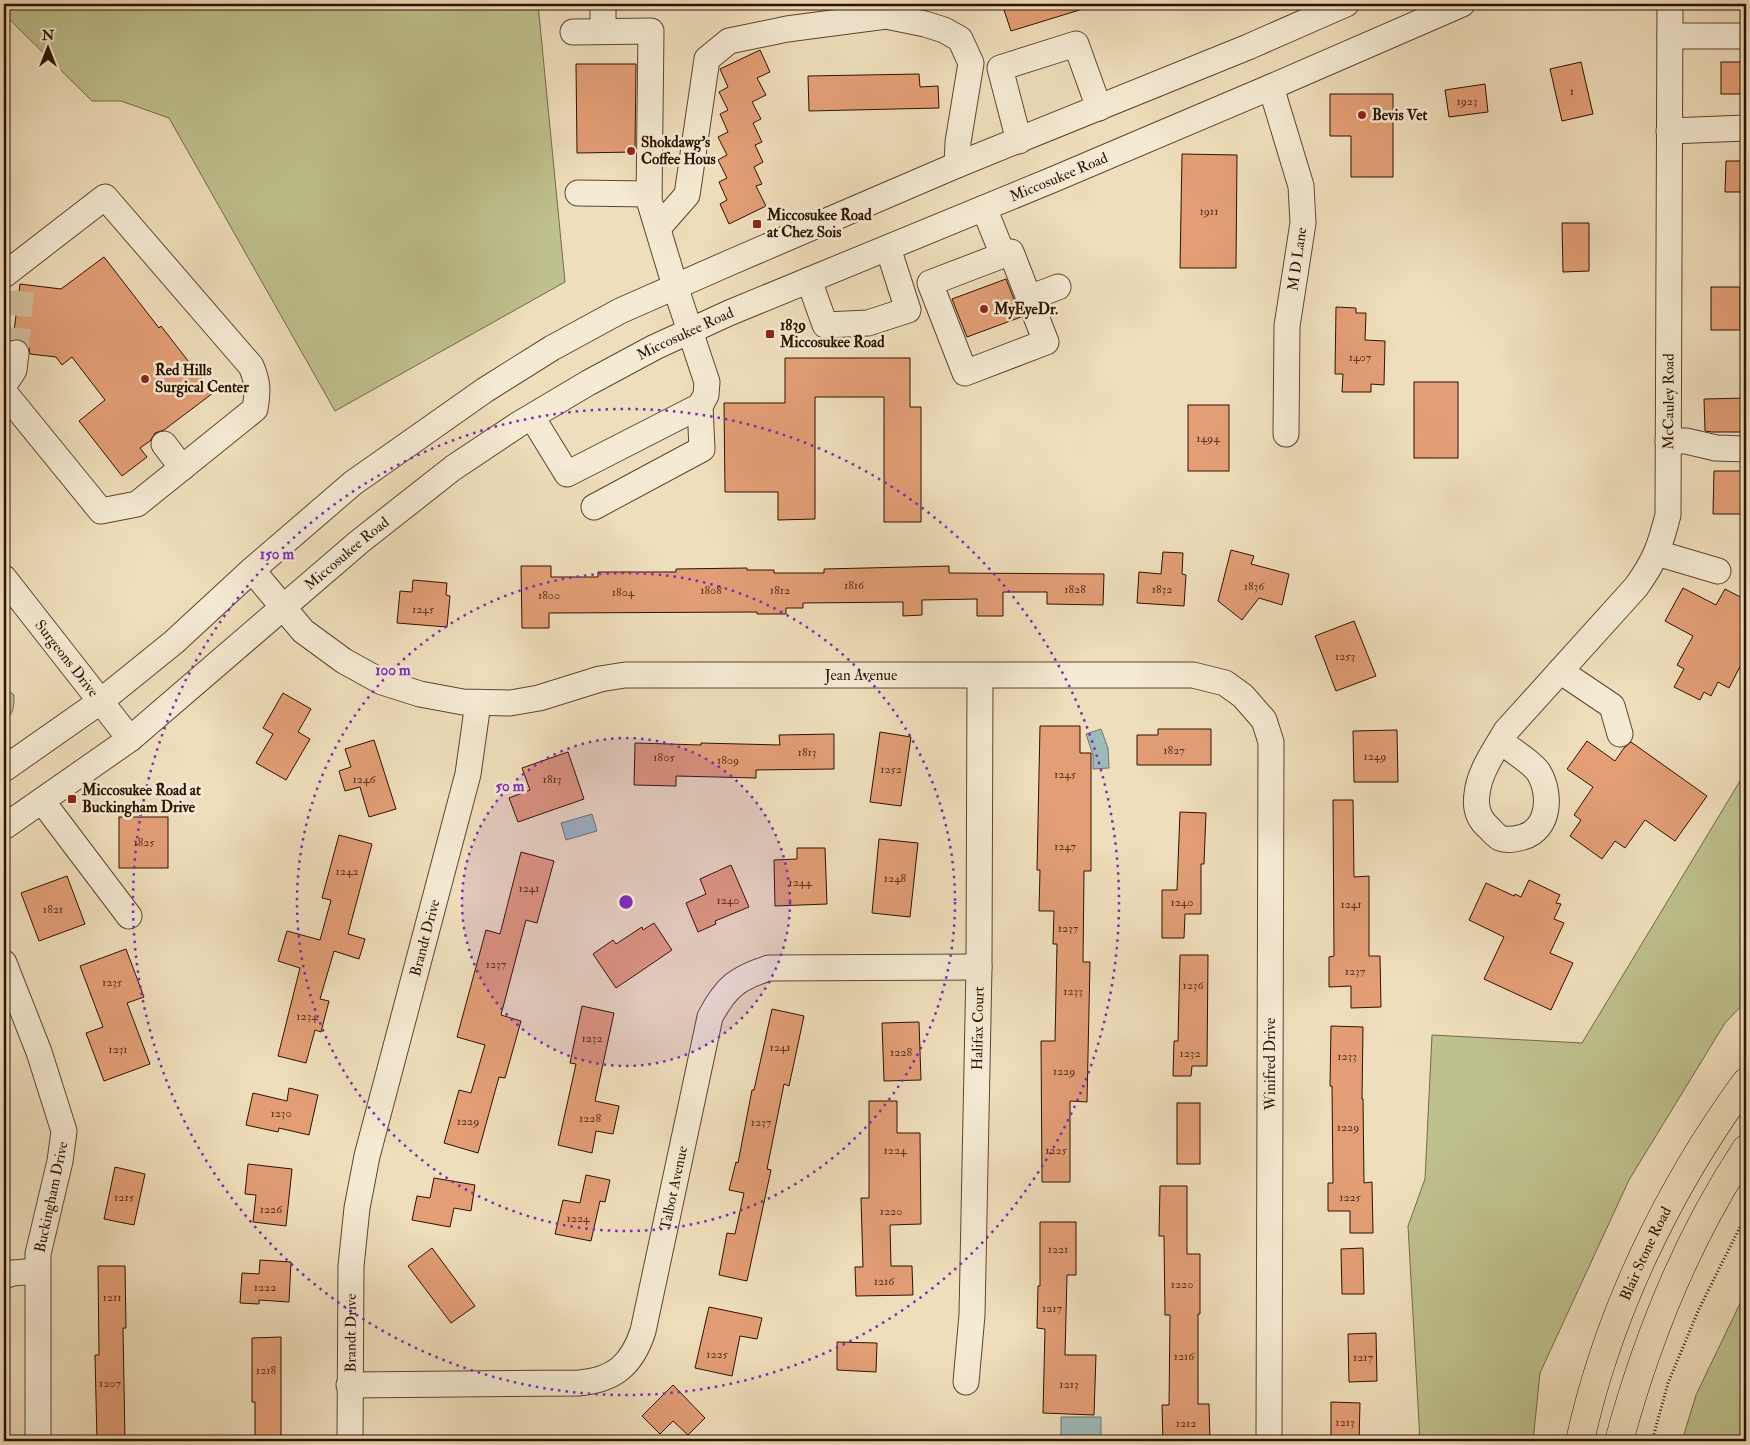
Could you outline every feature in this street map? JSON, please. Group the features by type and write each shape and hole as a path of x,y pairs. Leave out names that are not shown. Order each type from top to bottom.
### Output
{"main road":[{"name":"Blair Stone Road","path":"1580,1441 1586,1414 1614,1326 1643,1257 1675,1195 1715,1126 1746,1082"},
{"path":"1619,1441 1634,1388 1661,1311 1688,1250 1746,1148"}],"street":[{"path":"603,4 603,31"},
{"path":"4,769 101,701 174,642 252,570 353,483 485,390 552,348 620,311 675,286 958,165 1100,108 1346,4"},
{"name":"Miccosukee Road","path":"4,827 130,740 360,542 453,468 588,383 654,347 729,313 1270,87 1427,11 1462,4"},
{"name":"McCauley Road","path":"1500,741 1506,731 1636,587 1650,567 1668,515 1670,4"},
{"path":"658,228 687,195 707,59 729,41 787,30 886,16 944,30 960,39 971,63 958,142 958,165"},
{"path":"573,32 651,31 649,200 707,382 706,395 700,406 702,450 594,507"},
{"path":"1670,36 1746,36"},
{"path":"1019,140 1000,68 1076,44 1100,108"},
{"name":"M D Lane","path":"1270,87 1302,186 1303,223 1287,326 1286,434"},
{"path":"1670,131 1746,128"},
{"path":"578,193 649,194"},
{"path":"4,392 101,511 137,504 182,468 255,409 257,386 251,366 105,197 25,259 13,280"},
{"path":"984,208 1003,255"},
{"path":"809,280 825,325 868,323 908,310 888,248"},
{"path":"1011,252 1046,342 965,373 930,283 1003,255 1011,252"},
{"path":"1029,298 1058,287"},
{"path":"4,385 14,370 16,353"},
{"path":"532,417 567,474 700,406"},
{"path":"1668,441 1686,442 1716,448 1746,449"},
{"path":"164,444 182,468"},
{"path":"1656,553 1718,571"},
{"path":"252,570 303,631 344,662 382,682 420,694 478,703"},
{"name":"Surgeons Drive","path":"4,578 130,740"},
{"path":"1560,671 1612,706 1620,734"},
{"name":"Jean Avenue","path":"478,703 510,703 539,698 600,679 624,675 1193,675 1225,683 1243,696"},
{"name":"Halifax Court","path":"966,1382 972,1315 979,967 980,676"},
{"name":"Winifred Drive","path":"1243,696 1264,720 1270,742 1269,1441"},
{"name":"Brandt Drive","path":"350,1441 351,1266 357,1208 367,1156 468,774 478,703"},
{"path":"42,801 129,916"},
{"name":"Buckingham Drive","path":"4,963 9,992 39,1052 64,1131 60,1160 38,1254 38,1441"},
{"name":"Talbot Avenue","path":"349,1385 579,1383 596,1382 614,1374 633,1355 638,1347 643,1331 710,1017 720,1000 733,985 748,975 769,968 979,967"},
{"path":"4,1276 13,1273 37,1271"}],"path":[{"path":"1652,1441 1668,1383 1699,1309 1746,1215"}],"green space":[{"path":"4,4 538,4 565,282 335,411 169,118 121,101 92,101 4,14"},
{"path":"4,687 14,695 14,703 13,710 4,720"},
{"path":"1746,771 1746,1001 1725,1023 1629,1180 1540,1373 1533,1441 1420,1441 1408,1226 1425,1179 1432,1035 1582,1043"},
{"path":"1746,1291 1746,1441 1682,1441 1696,1395"}],"water":[{"path":"1101,729 1108,748 1109,768 1093,769 1093,755 1086,734"},
{"path":"592,814 597,831 566,840 561,823"},
{"path":"1061,1417 1101,1417 1101,1436 1061,1437"}],"building":[{"path":"1002,4 1086,4 1086,8 1011,31"},
{"path":"760,50 770,72 757,78 766,95 752,102 761,119 753,123 762,142 755,145 763,162 754,167 762,184 756,186 766,206 729,224 720,204 727,200 719,182 727,178 718,160 727,155 718,137 728,132 720,114 728,110 719,92 728,87 720,69"},
{"path":"1581,62 1593,114 1562,121 1550,69"},
{"path":"1721,62 1746,62 1746,94 1721,94"},
{"path":"576,64 636,64 635,152 577,153"},
{"path":"919,74 920,87 938,86 939,108 809,111 808,76"},
{"path":"1485,84 1488,112 1449,117 1445,90"},
{"name":"Bevis Vet","path":"1330,94 1393,94 1393,177 1351,177 1351,136 1330,136"},
{"path":"1182,154 1237,155 1236,268 1180,268"},
{"path":"1726,161 1746,161 1746,192 1725,192"},
{"path":"1562,223 1589,223 1589,271 1563,272"},
{"name":"Red Hills Surgical Center","path":"104,257 213,393 164,430 155,433 150,441 140,448 147,457 122,476 79,421 105,400 72,357 62,365 56,357 30,354 25,342 13,339 20,284 61,289"},
{"name":"MyEyeDr.","path":"1006,279 1021,317 967,337 952,299"},
{"path":"1711,287 1740,287 1740,330 1711,330"},
{"path":"1336,307 1356,308 1356,313 1366,313 1365,340 1385,341 1384,385 1371,384 1371,392 1342,392 1343,374 1335,374"},
{"path":"785,358 910,358 910,407 921,407 921,522 884,522 884,397 815,397 815,519 778,520 778,492 725,492 724,403 785,403"},
{"path":"1414,382 1458,382 1458,458 1414,458"},
{"path":"1746,398 1746,432 1705,431 1704,399"},
{"path":"1188,405 1229,405 1229,471 1188,471"},
{"path":"1714,471 1746,471 1745,514 1713,514"},
{"path":"1231,550 1254,556 1251,564 1289,574 1282,605 1259,598 1242,620 1218,601"},
{"path":"1163,552 1183,553 1182,574 1186,575 1184,606 1137,603 1139,572 1161,574"},
{"path":"521,566 551,566 551,577 598,577 598,572 676,572 676,569 747,568 747,570 774,570 774,573 824,573 824,569 949,566 949,573 1104,574 1103,605 1047,604 1047,592 1003,592 1003,616 977,616 977,599 922,600 922,615 903,616 903,602 803,603 803,608 786,608 786,614 757,614 757,612 549,613 549,628 522,628"},
{"path":"413,580 447,583 446,595 450,596 447,627 397,623 400,591 412,592"},
{"path":"1683,588 1716,605 1725,589 1746,600 1746,655 1729,688 1718,682 1711,696 1704,692 1700,700 1674,687 1684,669 1677,665 1693,636 1665,621"},
{"path":"1354,621 1376,676 1336,691 1315,636"},
{"path":"283,693 311,709 298,732 310,739 286,780 256,763 273,734 263,728"},
{"path":"1040,726 1080,726 1080,753 1091,753 1091,871 1084,871 1083,962 1090,962 1087,1102 1070,1101 1070,1182 1042,1182 1041,1041 1055,1041 1057,944 1053,944 1054,911 1039,911 1040,870 1037,870"},
{"path":"1158,729 1211,729 1211,765 1137,765 1137,735 1158,735"},
{"path":"1397,730 1398,782 1354,782 1353,731"},
{"path":"880,732 911,737 901,806 870,802"},
{"path":"834,734 834,769 756,770 756,778 676,776 676,786 634,785 635,743 780,745 779,735"},
{"path":"374,740 396,809 369,817 360,787 345,791 339,771 351,767 345,749"},
{"path":"1587,741 1615,761 1631,742 1707,796 1675,841 1645,820 1625,848 1615,841 1602,859 1570,836 1581,820 1574,815 1593,787 1567,769"},
{"path":"568,752 584,799 518,822 509,798 530,790 522,768"},
{"path":"1333,800 1353,800 1354,877 1369,876 1369,956 1380,956 1381,1007 1351,1008 1351,986 1329,987 1329,957 1334,956"},
{"path":"1180,812 1206,813 1204,864 1201,864 1201,914 1185,914 1184,938 1162,938 1162,890 1177,890"},
{"path":"119,817 168,817 168,868 119,868"},
{"path":"339,835 372,844 348,934 365,939 359,959 334,951 320,999 329,1001 321,1032 315,1030 306,1063 278,1056 300,968 278,961 287,931 320,940 331,900 322,898"},
{"path":"879,839 918,843 910,917 872,913"},
{"path":"797,848 825,848 827,904 775,906 774,860 797,859"},
{"path":"521,852 554,861 537,923 526,920 501,1015 521,1021 505,1078 499,1077 478,1153 444,1143 459,1090 471,1093 485,1045 457,1037 486,930 500,934"},
{"path":"731,865 749,907 715,921 716,924 698,932 686,903 706,894 700,879"},
{"path":"67,876 85,924 39,941 21,893"},
{"path":"1529,880 1560,895 1556,903 1561,904 1554,919 1564,923 1550,953 1573,963 1551,1010 1484,979 1504,937 1469,920 1486,883 1514,896 1515,894 1521,897"},
{"path":"654,923 672,950 616,988 593,954 613,940 616,944 642,927 643,930"},
{"path":"126,949 144,997 127,1003 150,1064 104,1081 86,1033 103,1027 80,966"},
{"path":"1180,955 1208,955 1207,1066 1192,1066 1191,1076 1173,1076 1174,1041 1178,1041"},
{"path":"582,1006 614,1013 595,1101 619,1106 613,1134 596,1131 592,1153 558,1145 576,1064 570,1063"},
{"path":"772,1009 804,1016 789,1086 784,1084 767,1169 771,1170 747,1281 719,1275 727,1233 735,1234 744,1193 729,1190 736,1162 738,1163 752,1090 754,1090"},
{"path":"919,1022 921,1080 884,1081 882,1023"},
{"path":"1331,1026 1363,1027 1364,1183 1372,1182 1373,1233 1350,1233 1350,1211 1328,1211 1328,1183 1333,1183 1332,1086 1330,1086"},
{"path":"289,1088 318,1095 309,1135 279,1128 278,1132 246,1125 253,1093 287,1101"},
{"path":"869,1101 897,1101 897,1133 920,1133 921,1224 890,1225 891,1266 912,1266 913,1295 856,1296 855,1267 863,1267 861,1198 869,1198"},
{"path":"1177,1103 1200,1103 1200,1164 1177,1164"},
{"path":"248,1164 292,1169 286,1226 253,1222 256,1195 245,1194"},
{"path":"115,1167 145,1174 134,1225 104,1219"},
{"path":"586,1175 610,1180 605,1202 600,1201 591,1241 555,1234 563,1200 580,1203"},
{"path":"434,1178 475,1185 471,1211 454,1208 450,1227 412,1220 417,1196 430,1198"},
{"path":"1160,1186 1187,1186 1187,1254 1200,1254 1198,1404 1209,1404 1210,1441 1163,1441 1162,1405 1169,1405 1170,1315 1165,1315 1164,1236 1159,1236"},
{"path":"1040,1222 1076,1222 1076,1275 1067,1275 1065,1355 1096,1355 1094,1415 1043,1413 1045,1329 1037,1328 1038,1286 1040,1286"},
{"path":"432,1248 475,1306 451,1323 408,1266"},
{"path":"1363,1248 1364,1294 1342,1294 1341,1249"},
{"path":"260,1260 291,1262 289,1302 259,1300 259,1304 240,1303 242,1273 259,1274"},
{"path":"98,1266 125,1266 126,1328 123,1328 125,1441 97,1441 95,1355 99,1355"},
{"path":"709,1307 762,1318 757,1339 740,1336 732,1376 695,1368"},
{"path":"1376,1333 1377,1381 1349,1382 1348,1334"},
{"path":"281,1337 281,1441 255,1441 255,1402 252,1402 252,1338"},
{"path":"837,1342 877,1343 876,1372 837,1370"},
{"path":"673,1385 705,1418 688,1435 673,1421 660,1434 642,1416"},
{"path":"1331,1402 1360,1403 1359,1441 1331,1441"}],"tunnel":[{"path":"16,353 22,284"}],"place":[{"name":"Bevis Vet","path":"1362,115"},
{"name":"Shokdawg's Coffee Hous","path":"631,151"},
{"name":"Miccosukee Road at Chez Sois","path":"757,224"},
{"name":"MyEyeDr.","path":"984,309"},
{"name":"1839 Miccosukee Road","path":"770,334"},
{"name":"Red Hills Surgical Center","path":"145,379"},
{"name":"Miccosukee Road at Buckingham Drive","path":"72,799"}]}
